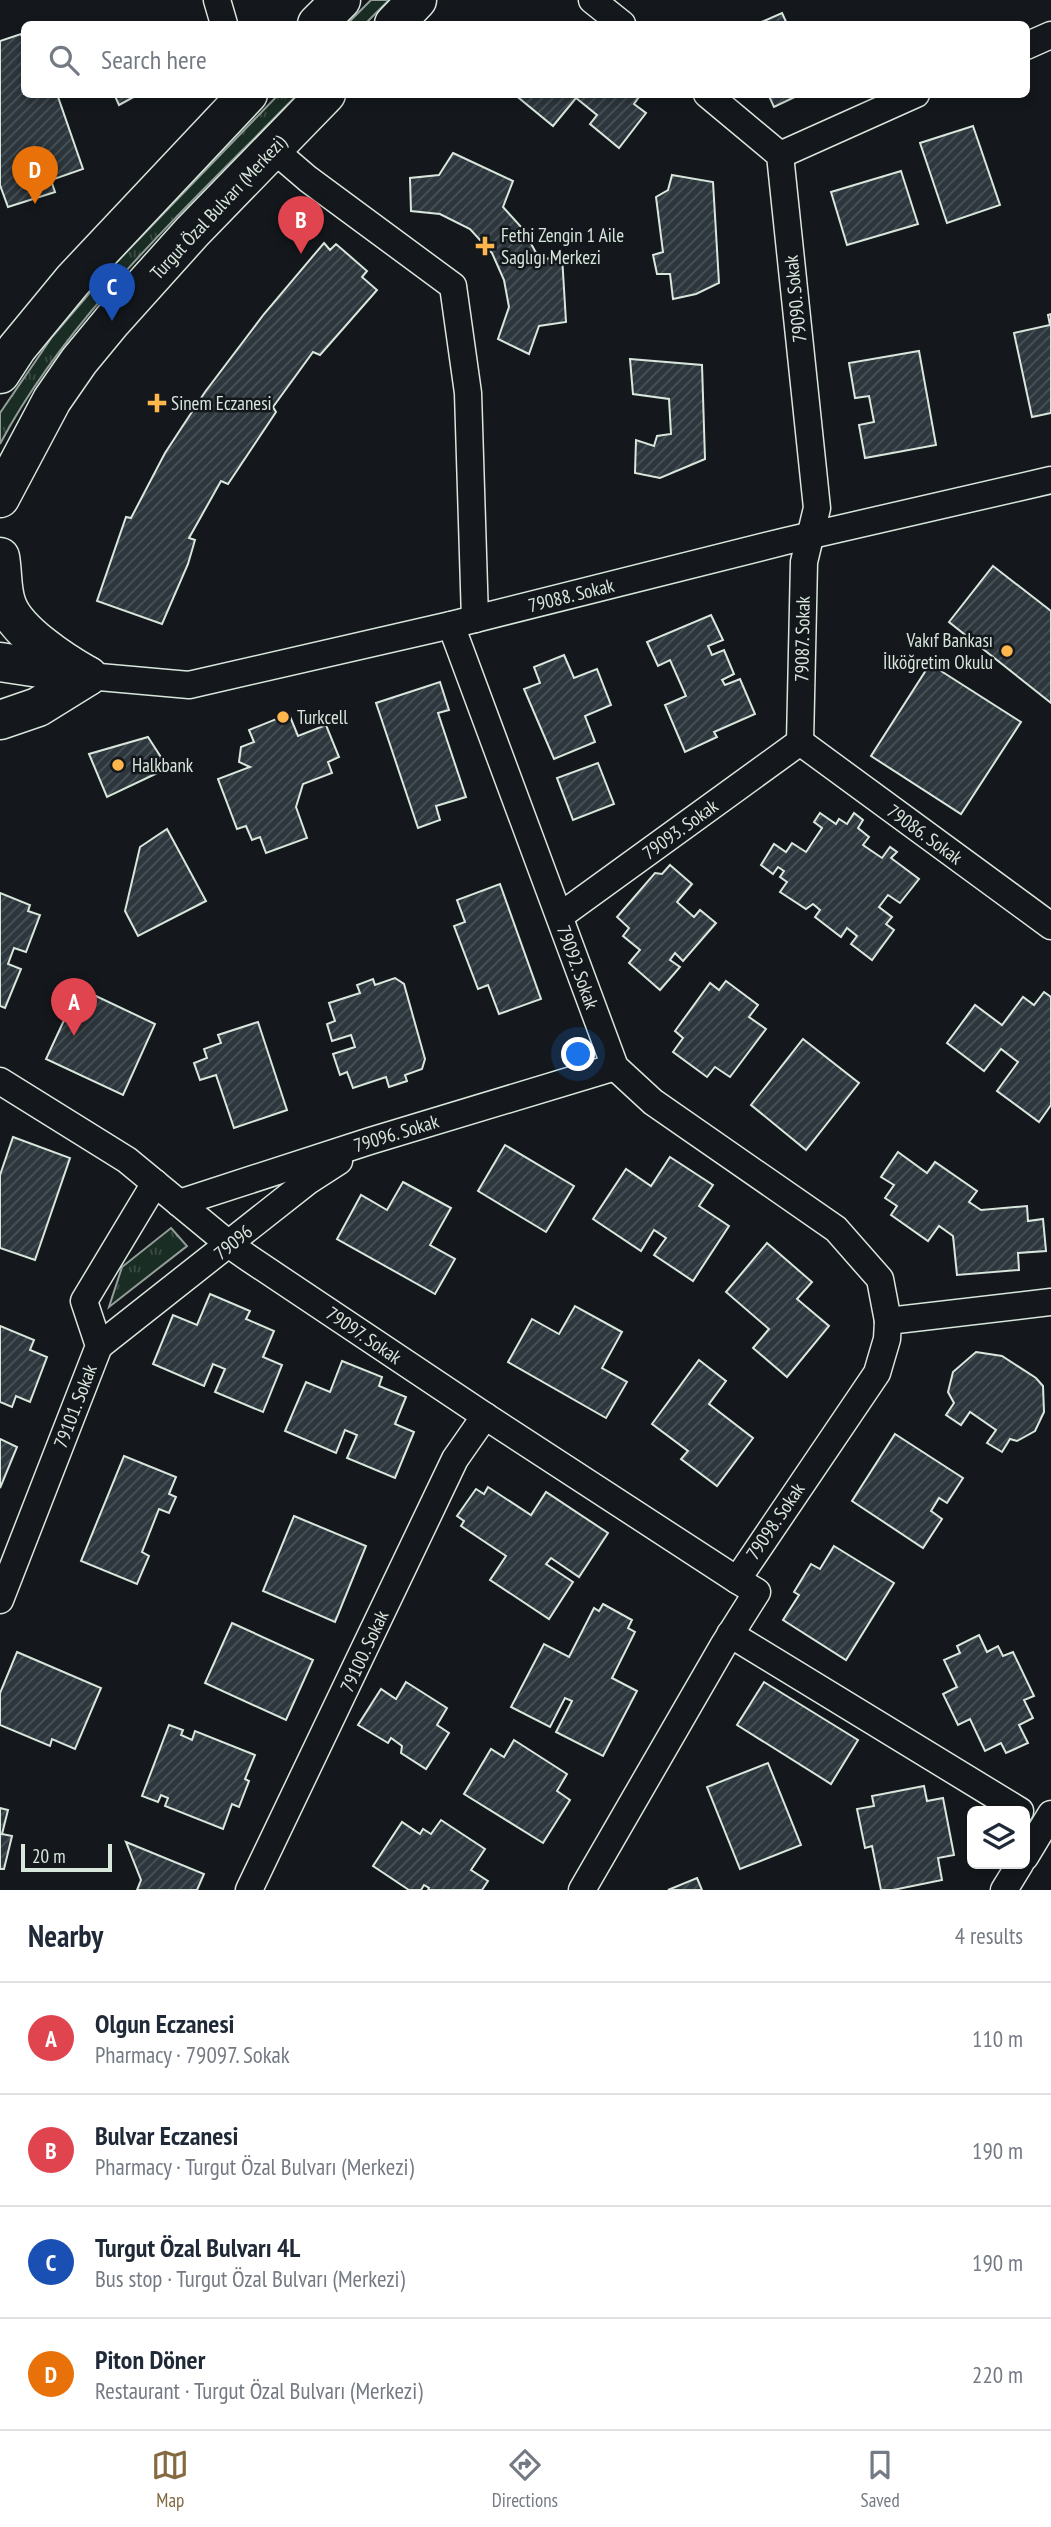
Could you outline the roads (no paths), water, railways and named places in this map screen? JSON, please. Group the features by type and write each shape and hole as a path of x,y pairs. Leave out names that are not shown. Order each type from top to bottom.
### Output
{"main road":[{"path":"320,21 341,0"},
{"path":"397,21 418,0"},
{"path":"6,351 244,98"},
{"name":"Turgut Özal Bulvarı (Merkezi)","path":"0,498 52,400 79,361 183,242 322,98"},
{"path":"0,557 6,604 17,622 88,676"},
{"path":"0,662 88,676"},
{"path":"0,720 38,707 88,676"}],"street":[{"path":"217,0 223,21"},
{"path":"592,0 618,21"},
{"path":"1030,45 1051,35"},
{"path":"712,98 780,155 907,98"},
{"name":"79092. Sokak","path":"272,149 307,179 453,286 468,393 463,622 560,916 615,1068 653,1102 836,1229 880,1279 888,1321"},
{"name":"79090. Sokak","path":"780,155 817,508 810,536"},
{"name":"79088. Sokak","path":"88,676 189,685 463,622 810,536 1051,480"},
{"name":"79087. Sokak","path":"800,742 804,562 810,536"},
{"name":"79093. Sokak","path":"560,916 800,742"},
{"name":"79086. Sokak","path":"800,742 1051,926"},
{"name":"79096. Sokak","path":"179,1203 370,1141 615,1068"},
{"name":"79097. Sokak","path":"0,1081 124,1157 230,1245 737,1580"},
{"name":"79096","path":"99,1346 230,1245 307,1181 370,1141"},
{"name":"79101. Sokak","path":"0,1600 99,1346 84,1301 155,1183"},
{"path":"888,1321 1051,1302"},
{"name":"79098. Sokak","path":"582,1890 757,1592 737,1580 877,1373 887,1339 888,1321"},
{"name":"79100. Sokak","path":"249,1890 456,1460 485,1416"},
{"path":"730,1634 1012,1806"},
{"path":"1030,1847 1043,1821"},
{"path":"1004,1890 1017,1869"}],"place":[{"name":"Piton Döner","path":"35,204"},
{"name":"Fethi Zengin 1 Aile Saglıgı Merkezi","path":"485,246"},
{"name":"Bulvar Eczanesi","path":"301,254"},
{"name":"Turgut Özal Bulvarı 4L","path":"112,321"},
{"name":"Sinem Eczanesi","path":"157,403"},
{"name":"Vakıf Bankası İlköğretim Okulu","path":"1007,651"},
{"name":"Turkcell","path":"283,717"},
{"name":"Halkbank","path":"118,765"},
{"name":"Olgun Eczanesi","path":"74,1036"}]}
